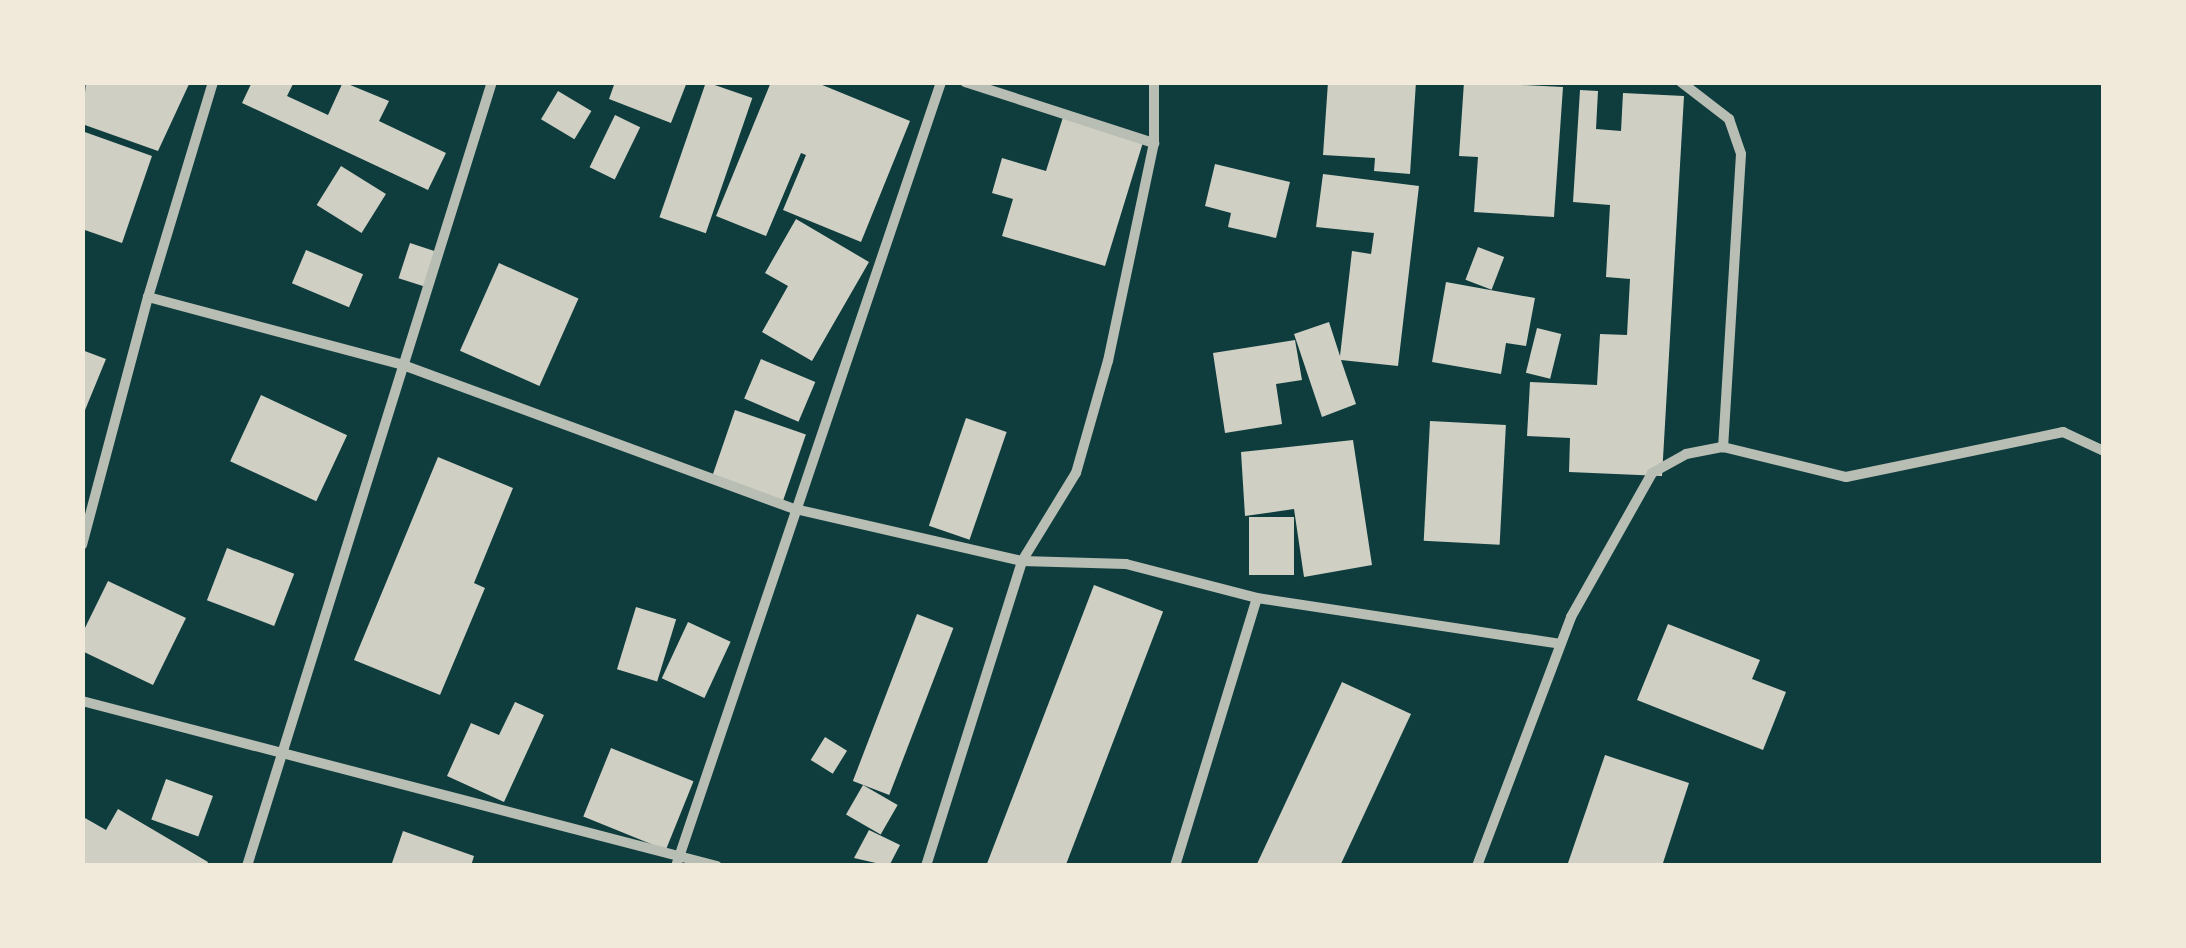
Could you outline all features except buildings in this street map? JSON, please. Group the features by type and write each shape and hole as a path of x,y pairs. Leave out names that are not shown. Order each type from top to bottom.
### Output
{"street":[{"path":"82,545 148,297 213,82"},
{"path":"246,866 492,82"},
{"path":"678,861 941,82"},
{"path":"965,82 1154,143"},
{"path":"926,866 1022,560 1076,473 1108,362 1154,143 1154,82"},
{"path":"1681,82 1730,118 1742,154 1723,447"},
{"path":"148,297 403,366 796,509 1022,560 1126,564 1256,598 1561,644"},
{"path":"1477,866 1561,644 1652,474 1686,454 1723,447 1846,477 2063,432 2104,451"},
{"path":"1175,866 1256,598"},
{"path":"82,701 678,861 717,866"}]}
